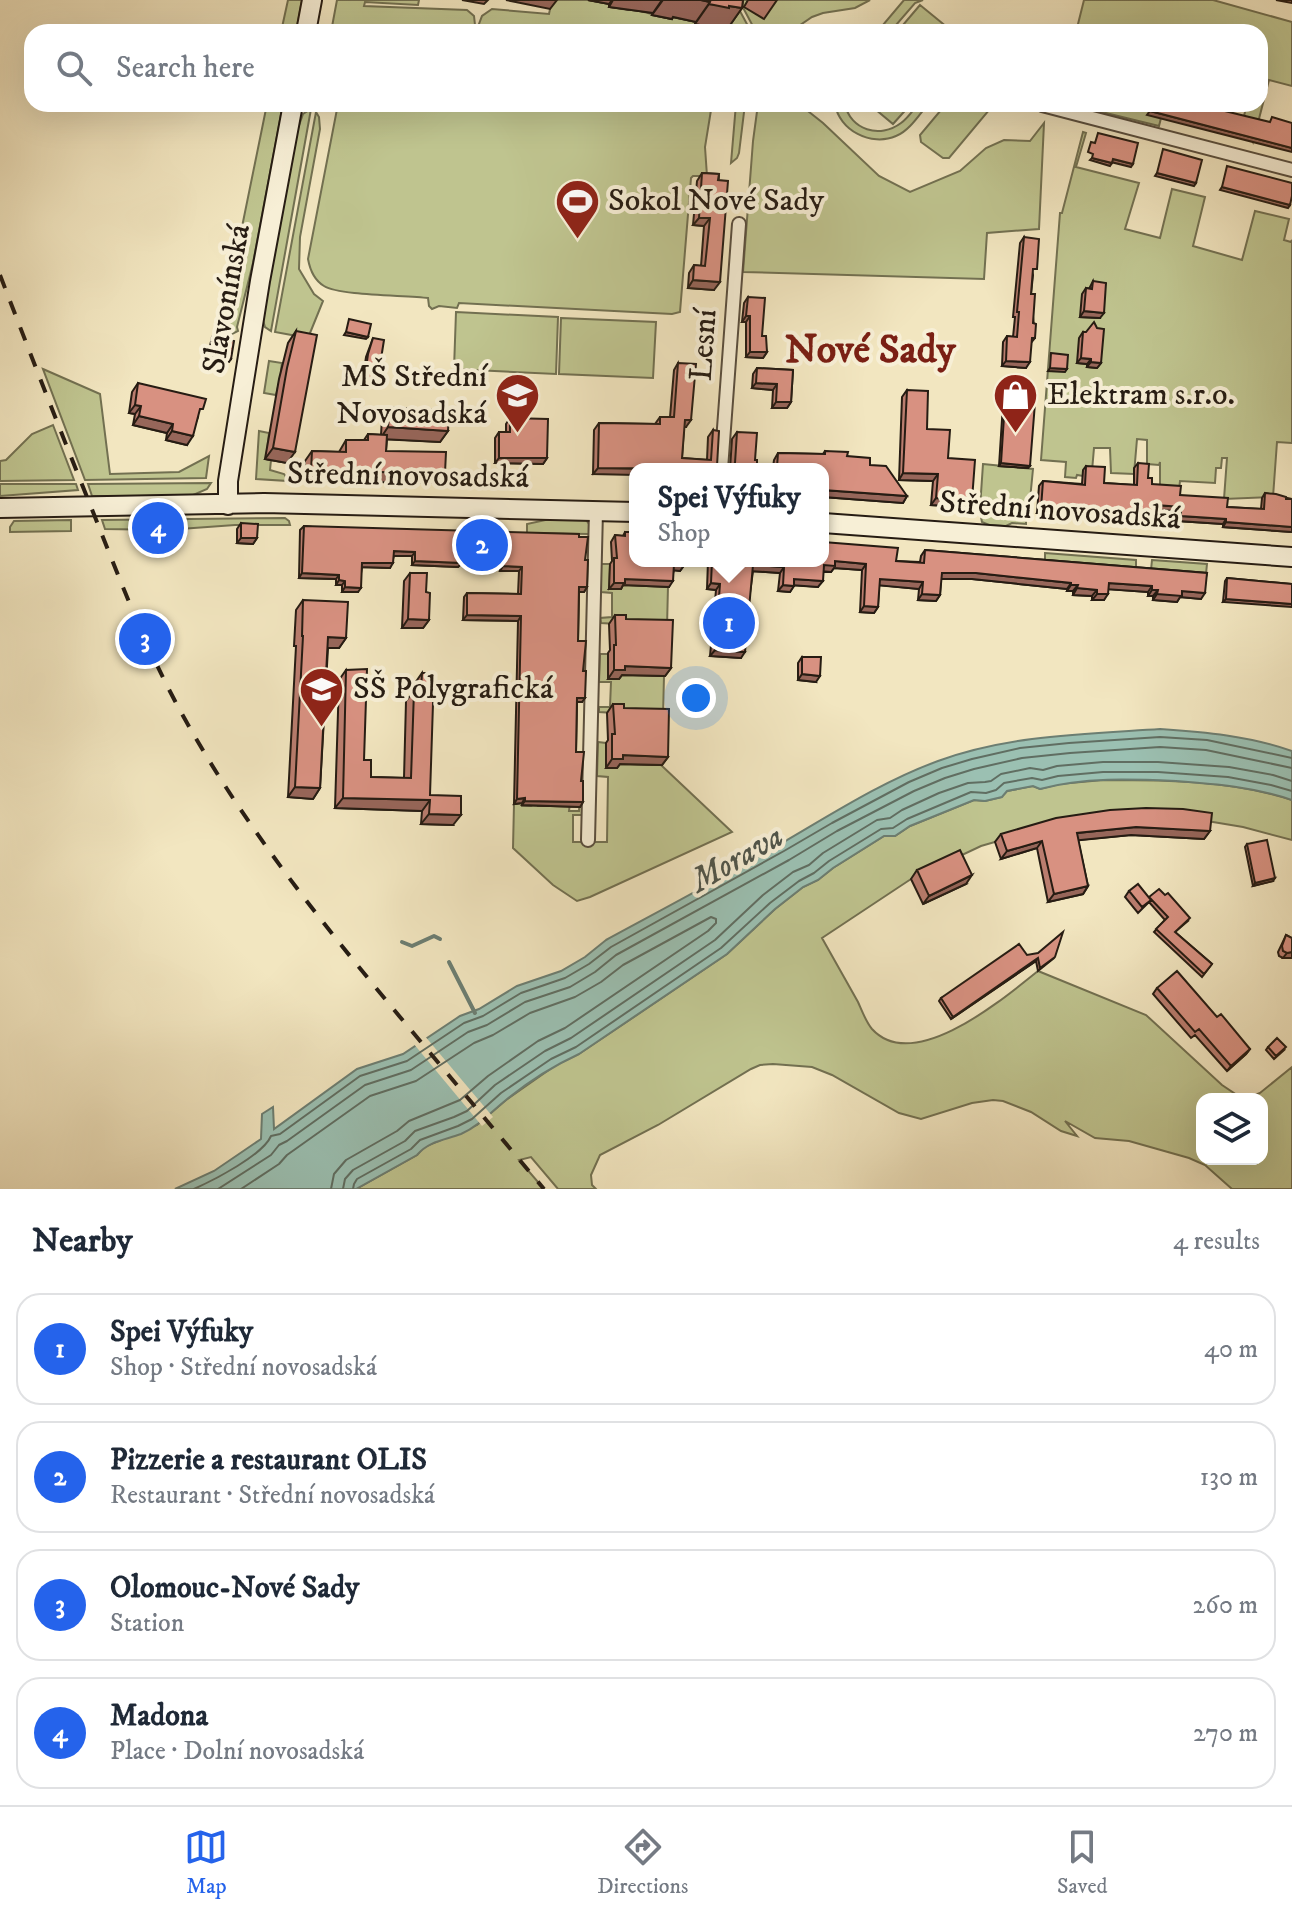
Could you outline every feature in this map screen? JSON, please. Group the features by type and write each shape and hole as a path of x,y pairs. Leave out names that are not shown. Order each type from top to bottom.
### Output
{"main road":[{"path":"308,24 312,0"},
{"name":"Slavonínská","path":"228,505 228,481 251,332 292,112"},
{"name":"Střední novosadská","path":"0,508 280,503 629,512"},
{"name":"Střední novosadská","path":"829,523 1292,557"}],"street":[{"path":"1069,112 1292,170"},
{"name":"Lesní","path":"721,463 739,224"},
{"path":"588,840 596,511"}],"green space":[{"path":"288,0 302,0 298,24 283,24"},
{"path":"337,0 419,0 418,5 365,2 364,6 467,10 474,16 475,24 332,24"},
{"path":"552,0 588,0 696,24 479,24 482,16 492,9 549,14"},
{"path":"734,0 747,24 717,24"},
{"path":"739,0 748,0 745,7 775,0 870,0 855,8 823,13 802,24 752,24"},
{"path":"904,0 923,0 915,3 897,24 884,24"},
{"path":"1084,0 1213,0 1292,22 1292,86 1269,80 1268,84 1268,24 1078,24"},
{"path":"920,5 943,24 904,24"},
{"path":"265,112 281,112 238,331 220,335"},
{"path":"310,112 271,331 265,327 262,317 295,137 303,114"},
{"path":"316,112 320,129 300,237 299,269 314,294 323,301 308,338 275,332"},
{"path":"336,112 711,112 705,147 707,176 691,178 680,312 459,303 457,308 439,306 432,309 428,298 358,293 324,286 313,274 308,259"},
{"path":"735,112 744,112 739,153 731,163"},
{"path":"757,112 809,112 879,176 910,192 960,171 986,148 1004,140 1030,141 1044,123 1039,229 987,233 984,279 743,272"},
{"path":"848,112 859,126 875,131 893,128 912,112 922,112 901,134 886,139 858,134 843,122 838,113"},
{"path":"879,112 904,112 893,124"},
{"path":"939,112 987,112 949,158 943,158 921,142 920,135"},
{"path":"1102,112 1156,112 1161,118 1159,126"},
{"path":"1245,112 1261,112 1253,142 1243,120"},
{"path":"1083,132 1086,133 1076,167 1139,183 1125,229 1160,238 1172,189 1205,197 1193,246 1242,260 1255,211 1289,219 1284,240 1292,240 1292,443 1277,442 1273,497 1224,499 1227,458 1222,458 1221,468 1216,468 1215,483 1180,481 1179,490 1160,488 1160,462 1159,465 1147,464 1147,440 1137,439 1134,474 1111,473 1110,448 1094,448 1092,471 1076,478 1065,477 1066,462 1041,460 1060,213"},
{"path":"456,312 558,317 556,374 454,369"},
{"path":"561,318 656,322 653,378 559,374"},
{"path":"269,361 282,363 276,395 264,393"},
{"path":"43,369 100,394 110,474 179,472 209,456 206,478 85,480"},
{"path":"53,425 74,480 0,481 0,461 6,460 32,434"},
{"path":"259,431 269,433 266,459 271,460 270,470 284,474 289,481 256,479"},
{"path":"983,464 1033,469 1027,512 980,508"},
{"path":"211,483 207,489 191,496 92,496 88,484"},
{"path":"0,484 76,484 78,490 0,496"},
{"path":"980,512 1026,516 1026,524 989,525 982,522"},
{"path":"285,518 290,525 166,530 105,529 102,520"},
{"path":"550,519 586,520 589,534 527,533 527,524"},
{"path":"71,520 71,531 10,532 14,521"},
{"path":"1045,553 1136,560 1136,569 1045,560"},
{"path":"1152,560 1207,564 1206,574 1151,570"},
{"path":"601,564 610,564 609,589 621,582 668,586 667,627 601,623 600,618 612,617 612,593 601,592"},
{"path":"600,654 608,654 608,678 619,671 664,676 663,716 599,712 599,707 610,707 611,682 599,682"},
{"path":"598,742 606,743 623,764 661,765 732,832 577,901 553,885 513,848 514,804 522,802 522,806 531,806 538,802 538,806 563,806 570,803 569,811 579,811 580,794 584,794 584,815 573,815 573,842 607,842 608,777 597,776"},
{"path":"1103,780 1174,781 1246,788 1292,800 1292,840 1207,821 1036,830 981,846 911,879 822,938 868,1023 890,1041 911,1043 934,1038 958,1027 1004,998 1038,971 1146,1015 1234,1093 1196,1093 1196,1161 1129,1141 1095,1138 1065,1121 1077,1136 1003,1101 972,1103 921,1119 899,1113 812,1067 773,1064 751,1069 658,1125 600,1155 591,1175 592,1185 596,1189 558,1189 531,1157 519,1160 544,1189 356,1189 417,1155 424,1147 477,1125 556,1065 579,1054 727,954 803,887 884,836 895,836 910,826 974,800 985,801 1001,797 1007,791 1033,786 1040,789"},
{"path":"1292,1067 1292,1189 1232,1189 1205,1165 1268,1165 1268,1093 1260,1093"}],"water":[{"path":"1160,729 1243,738 1292,751 1292,800 1220,785 1125,779 1073,782 1040,789 1033,786 1007,791 1002,797 974,800 910,826 895,836 884,836 833,868 775,909 727,954 579,1054 514,1093 474,1127 432,1144 356,1189 175,1189 214,1171 261,1139 262,1114 273,1107 274,1129 357,1069 403,1054 460,1016 479,1009 517,986 561,971 606,940 897,778 938,761 992,746 1076,734"}],"pier":[{"path":"424,1035 493,1117 482,1126 413,1043"}],"building":[{"path":"701,0 743,0 742,8 729,8"},
{"path":"1154,112 1229,112 1270,122 1272,117 1292,123 1292,148"},
{"path":"1098,133 1138,143 1133,164 1092,158 1093,154 1088,152"},
{"path":"1163,149 1202,160 1196,183 1157,173"},
{"path":"1227,166 1292,183 1290,205 1222,187"},
{"path":"702,173 719,174 718,180 728,181 720,282 693,280 694,265 705,266 710,218 699,218"},
{"path":"1024,237 1039,239 1031,294 1035,294 1035,338 1032,338 1030,362 1006,361 1007,336 1017,337"},
{"path":"1093,281 1106,283 1104,313 1084,311 1086,288 1092,289"},
{"path":"748,297 765,298 762,336 766,336 767,352 750,352 750,316 746,316"},
{"path":"349,319 371,324 368,337 346,332"},
{"path":"1094,322 1097,328 1104,329 1101,363 1081,358 1083,332"},
{"path":"296,331 317,335 295,452 273,448"},
{"path":"212,337 234,341 231,359 208,355"},
{"path":"373,338 384,340 377,384 364,382"},
{"path":"1051,353 1068,355 1067,369 1050,368"},
{"path":"678,363 696,364 691,420 685,420 682,458 711,460 713,430 719,431 717,463 629,463 629,468 598,468 599,423 660,424 660,417 674,417"},
{"path":"757,368 793,370 791,402 776,402 777,384 756,383"},
{"path":"138,383 206,399 193,436 172,431 173,424 139,416 141,406 135,405"},
{"path":"907,390 928,391 927,429 950,430 948,458 975,460 972,500 936,498 938,474 903,473"},
{"name":"Elektram s.r.o.","path":"1005,401 1035,403 1030,466 1001,463"},
{"path":"390,407 449,411 448,431 388,427"},
{"path":"510,418 548,419 547,458 499,458 499,432 510,432"},
{"path":"737,432 757,433 757,463 735,463"},
{"path":"368,434 387,435 386,451 446,452 445,473 311,471 312,451 346,452 346,440 368,440"},
{"path":"848,452 847,456 870,458 870,465 886,466 907,496 829,490 829,463 777,463 778,453"},
{"path":"1138,463 1149,464 1148,478 1152,478 1152,484 1181,486 1180,495 1228,498 1227,507 1264,509 1265,493 1292,499 1292,527 1181,516 1181,507 1157,505 1156,517 1041,508 1043,481 1085,485 1086,466 1105,467 1104,483 1137,485"},
{"path":"241,523 258,524 257,538 241,538"},
{"path":"304,526 579,534 579,537 588,537 585,560 588,560 587,587 579,587 578,641 586,641 583,671 586,671 585,698 577,698 576,752 584,752 581,781 583,802 517,799 521,616 467,615 467,593 521,594 522,567 503,566 503,554 462,552 462,563 415,561 415,552 394,551 393,563 362,563 361,588 345,587 345,581 339,580 339,575 302,573"},
{"path":"625,532 629,532 629,567 674,567 673,581 625,579 625,583 614,583 614,558 617,558 615,535 625,536"},
{"path":"829,542 898,548 896,561 924,563 925,550 1207,573 1205,593 1182,591 1182,596 1157,594 1158,590 1152,590 1152,586 1109,583 1108,594 1097,594 1097,590 1077,588 1078,585 1071,583 976,573 942,573 940,595 922,594 923,582 880,579 878,607 864,606 866,564 835,561 835,566 829,565"},
{"path":"712,567 753,567 745,652 715,650 720,584 711,583"},
{"path":"784,567 824,567 823,581 794,579 794,586 783,585"},
{"path":"410,573 427,573 429,620 408,619"},
{"path":"1227,578 1292,584 1292,604 1226,599"},
{"path":"303,600 348,602 346,638 328,637 320,788 295,787"},
{"path":"615,615 626,615 626,619 673,620 671,668 625,666 625,670 614,670"},
{"path":"802,657 821,657 820,676 802,674"},
{"path":"367,669 364,760 371,760 371,777 411,778 414,691 421,691 422,673 434,673 430,795 461,796 461,815 429,814 430,800 343,798 346,670"},
{"path":"613,704 624,704 624,708 669,709 668,757 623,755 623,759 612,759 612,734 615,734"},
{"path":"1146,808 1212,813 1210,831 1136,827 1077,833 1088,886 1054,894 1042,841 1007,851 1001,834 1056,818"},
{"path":"1267,840 1275,878 1255,883 1247,844"},
{"path":"960,850 972,875 929,896 917,870"},
{"path":"1138,884 1151,900 1142,907 1129,891"},
{"path":"1159,889 1165,895 1168,893 1190,918 1175,932 1212,964 1204,974 1156,929 1168,917 1149,897"},
{"path":"1063,932 1055,957 1040,968 1038,958 953,1017 941,998 1019,944 1027,955 1038,953"},
{"path":"1286,935 1292,938 1292,952 1287,953 1282,946"},
{"path":"1177,971 1217,1017 1221,1014 1250,1049 1231,1066 1199,1029 1195,1032 1157,988"},
{"path":"1277,1038 1286,1047 1276,1056 1268,1047"}],"waterway":[{"path":"402,942 412,946 434,936 440,939"},
{"path":"449,962 475,1013"}],"railway":[{"path":"0,275 130,605 163,678 199,744 252,826 309,904 544,1189"}],"place":[{"name":"Sokol Nové Sady","path":"577,240"},
{"name":"MŠ Střední Novosadská","path":"518,434"},
{"name":"Elektram s.r.o.","path":"1016,434"},
{"name":"Madona","path":"158,528"},
{"name":"Pizzerie a restaurant OLIS","path":"482,545"},
{"name":"Spei Výfuky","path":"729,623"},
{"name":"Olomouc-Nové Sady","path":"145,639"},
{"name":"SŠ Polygrafická","path":"322,728"}],"district":[{"name":"Nové Sady","path":"870,351"}],"water label":[{"name":"Morava","path":"737,859"}]}
